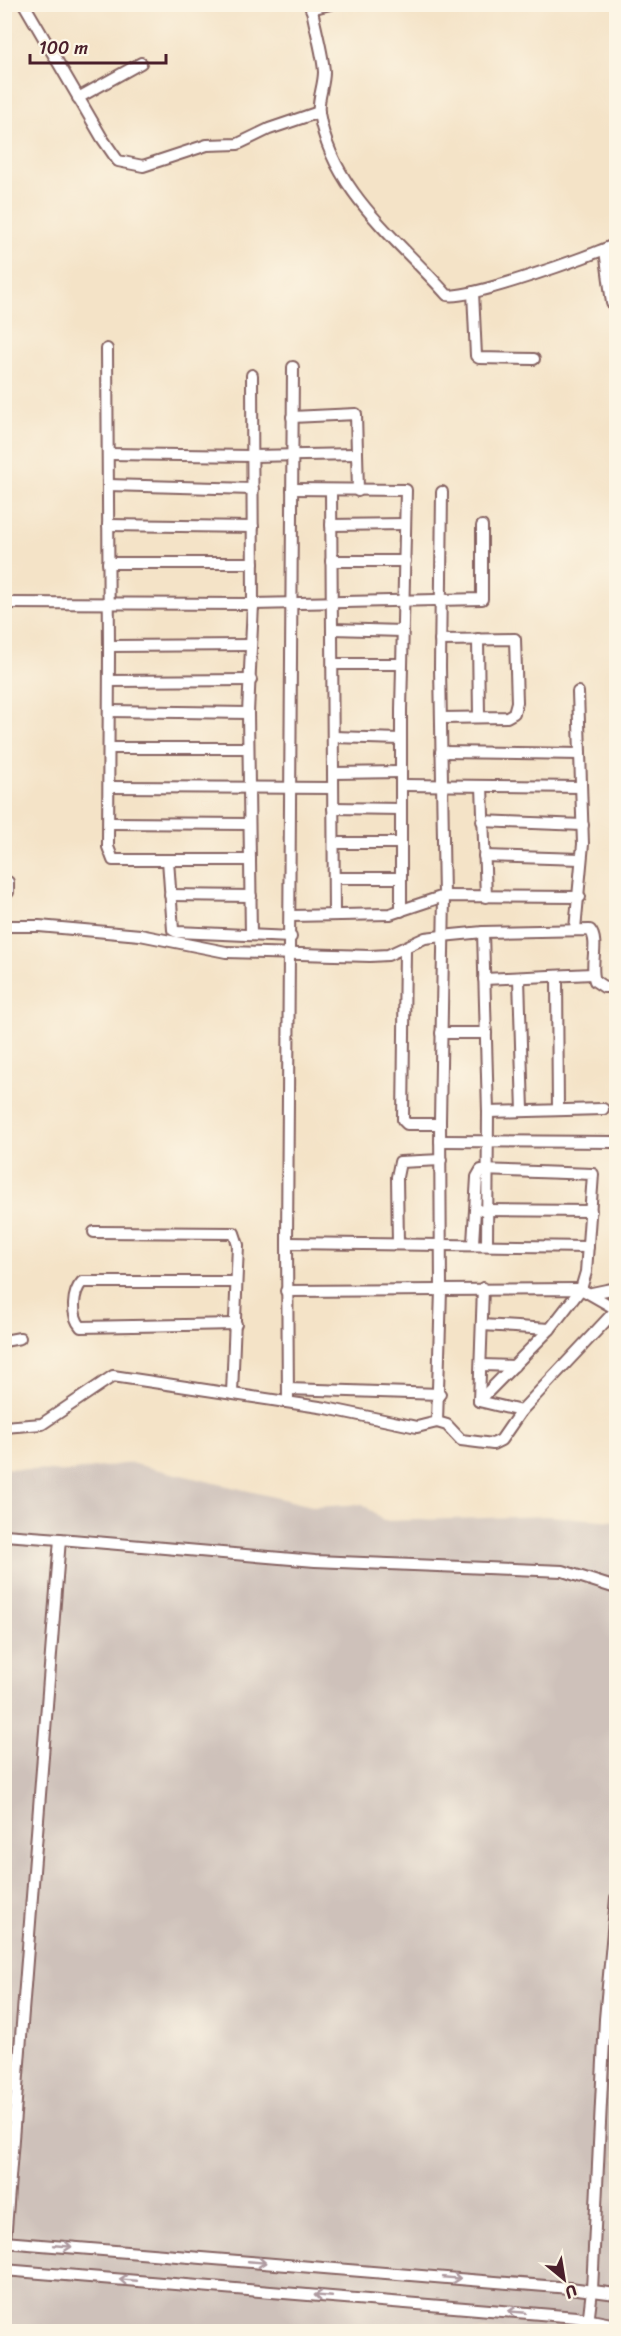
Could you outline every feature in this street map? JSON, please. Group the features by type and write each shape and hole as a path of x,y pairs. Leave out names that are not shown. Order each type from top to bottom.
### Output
{"street":[{"path":"24,4 114,157 123,163 136,166 177,157 207,145 238,144 269,129 319,112"},
{"path":"330,4 311,7 324,72 319,112 334,160 351,191 371,216 447,295 473,292 547,271 616,244"},
{"path":"78,98 141,63"},
{"path":"605,250 612,303"},
{"path":"473,292 476,356 479,358 534,359"},
{"path":"107,349 109,855 112,860 250,860"},
{"path":"288,1402 286,1291 291,953 293,367"},
{"path":"251,935 248,713 251,680 254,527 252,375"},
{"path":"292,417 356,414 358,491"},
{"path":"108,454 252,456 357,454"},
{"path":"108,484 253,489"},
{"path":"292,489 406,490 402,631 401,911"},
{"path":"331,491 334,914"},
{"path":"437,1422 440,1394 440,1125 444,896 440,640 442,492"},
{"path":"331,525 405,524"},
{"path":"108,525 254,527"},
{"path":"4,603 253,604 404,602 441,598 482,599 482,526"},
{"path":"331,561 405,561"},
{"path":"108,562 253,563"},
{"path":"333,629 402,631"},
{"path":"478,639 479,716"},
{"path":"440,640 515,639 517,702 516,709 511,716 441,718"},
{"path":"109,646 251,645"},
{"path":"333,664 402,664"},
{"path":"109,681 251,680"},
{"path":"578,692 583,825 580,897 582,930"},
{"path":"109,711 248,713"},
{"path":"333,737 401,739"},
{"path":"109,748 248,748"},
{"path":"441,752 580,754"},
{"path":"333,773 401,772"},
{"path":"401,785 581,788"},
{"path":"110,787 290,786 333,788"},
{"path":"482,786 486,897"},
{"path":"333,808 401,808"},
{"path":"482,821 583,825"},
{"path":"109,823 249,824"},
{"path":"334,843 401,843"},
{"path":"484,856 581,859"},
{"path":"168,860 171,923 177,932 291,938"},
{"path":"334,878 401,878"},
{"path":"4,894 8,892 8,882"},
{"path":"170,896 250,896"},
{"path":"291,916 390,914 444,896 580,897"},
{"path":"4,926 39,926 141,935 226,952 370,956 388,955 425,938 483,932 582,930 594,937 592,974 598,985 616,987"},
{"path":"483,932 488,1112 487,1244"},
{"path":"405,949 403,1120 410,1124 440,1125"},
{"path":"484,979 592,974"},
{"path":"557,976 558,1110"},
{"path":"519,978 523,1111"},
{"path":"441,1033 486,1033"},
{"path":"488,1112 603,1109"},
{"path":"440,1141 616,1142"},
{"path":"398,1245 397,1177 400,1162 441,1160"},
{"path":"473,1244 477,1174 481,1170 592,1172 586,1272 580,1289 550,1329 478,1401"},
{"path":"475,1210 591,1211"},
{"path":"94,1232 234,1233 238,1245 232,1393"},
{"path":"287,1243 588,1247"},
{"path":"236,1282 82,1282 75,1294 78,1323 81,1327 236,1324"},
{"path":"478,1401 482,1365 483,1288"},
{"path":"592,1293 616,1288"},
{"path":"4,1427 42,1424 107,1377 113,1376 374,1416 417,1427 437,1422 447,1425 461,1440 493,1444 501,1440 521,1411 616,1310 592,1293 580,1289 286,1291"},
{"path":"482,1325 550,1329"},
{"path":"4,1341 20,1338"},
{"path":"482,1365 514,1366"},
{"path":"288,1389 440,1394"},
{"path":"478,1401 521,1411"},
{"path":"4,1535 315,1561 563,1571 616,1588"},
{"path":"4,2254 60,1539"},
{"path":"587,2331 592,2290 605,2019 616,1898"},
{"path":"6,2242 592,2290 616,2294"},
{"path":"4,2270 588,2318 616,2325"}],"shaded area":[{"path":"130,1463 316,1507 363,1504 383,1521 548,1516 616,1521 616,2331 5,2331 5,1468 67,1472"}]}
